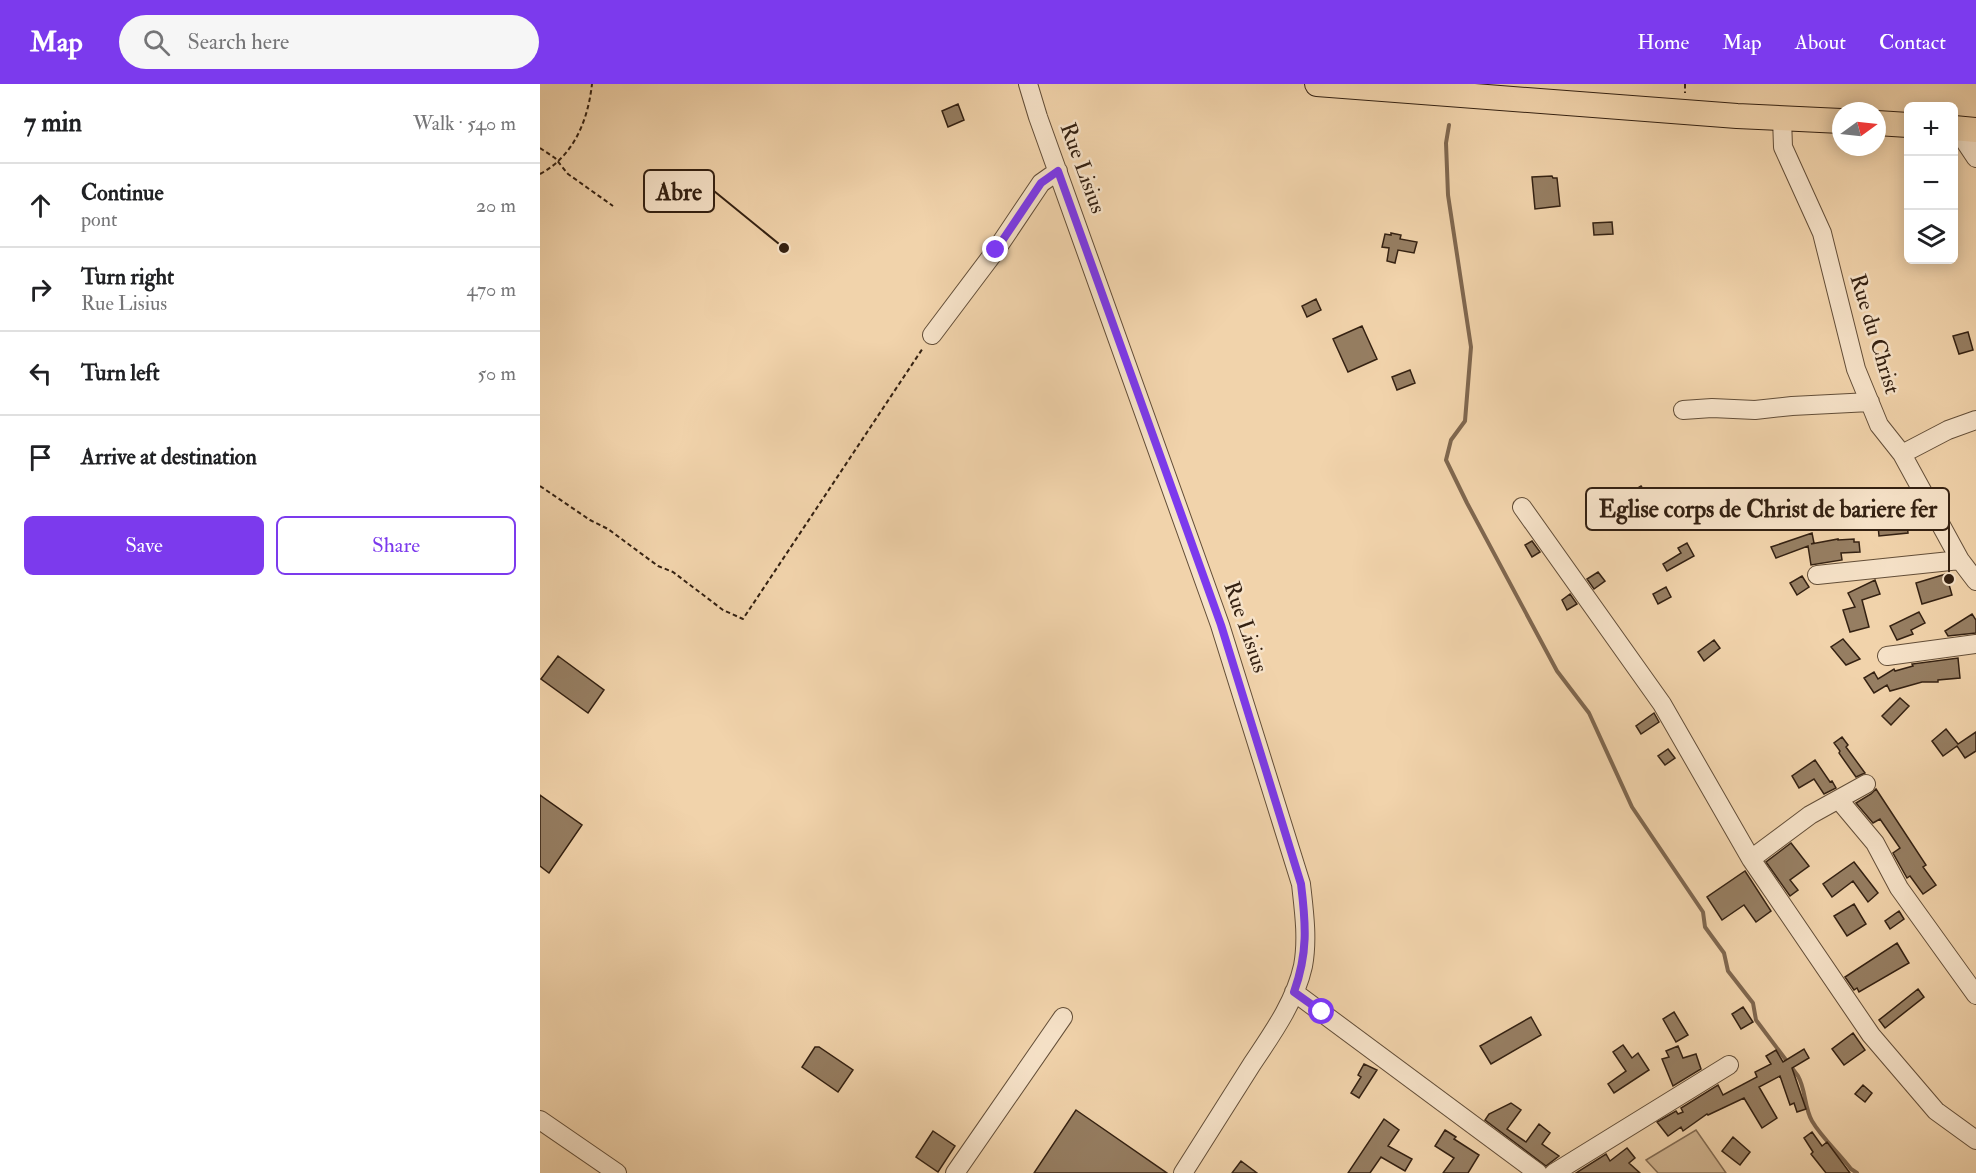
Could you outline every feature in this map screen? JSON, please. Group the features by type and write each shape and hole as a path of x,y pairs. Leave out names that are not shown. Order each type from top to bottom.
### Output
{"main road":[{"path":"1317,84 1832,121"},
{"path":"1886,124 1904,125"}],"street":[{"name":"Rue Lisius","path":"1028,84 1221,625 1301,884 1305,916 1303,968 1308,1002 1279,1023 1184,1173"},
{"name":"Rue du Christ","path":"1782,118 1783,147 1822,233 1856,369 1879,425 1902,454 1960,560 1976,581"},
{"path":"1962,129 1976,158"},
{"path":"932,335 996,250 1041,183 1058,171"},
{"path":"1683,410 1712,408 1755,410 1792,405 1870,402"},
{"path":"1902,454 1948,430 1976,420"},
{"path":"1522,507 1662,704 1751,859 1871,1035 1936,1112 1976,1140"},
{"path":"1816,575 1960,560"},
{"path":"1887,656 1976,644"},
{"path":"1751,859 1810,815 1866,784"},
{"path":"1839,800 1875,843 1899,888 1976,995"},
{"path":"1308,1002 1538,1173"},
{"path":"954,1173 1063,1017"},
{"path":"1554,1173 1729,1065"},
{"path":"540,1120 617,1173"}],"path":[{"path":"540,174 557,161 575,140 585,122 592,84"},
{"path":"540,148 557,161 568,174 613,206"},
{"path":"540,486 658,566 673,572 723,610 743,619 932,335"}],"shaded area":[{"path":"1696,1130 1726,1173 1658,1173 1646,1160"}],"building":[{"path":"958,104 964,120 948,127 942,111"},
{"path":"1532,177 1557,178 1560,206 1535,209"},
{"path":"1612,222 1613,234 1594,235 1593,223"},
{"path":"1391,233 1401,235 1400,239 1417,242 1414,253 1398,250 1395,263 1387,261 1389,248 1382,247 1385,234 1391,235"},
{"path":"1316,299 1321,310 1307,317 1302,306"},
{"path":"1362,326 1377,359 1348,372 1333,339"},
{"path":"1968,332 1973,350 1959,354 1953,336"},
{"path":"1410,370 1415,383 1397,390 1392,377"},
{"path":"1641,486 1650,500 1640,506 1631,492"},
{"path":"1906,512 1908,533 1879,536 1877,515"},
{"path":"1812,533 1814,543 1811,544 1838,539 1854,539 1854,542 1859,542 1860,552 1841,553 1842,560 1811,565 1808,546 1776,558 1771,547"},
{"path":"1532,541 1540,552 1532,557 1525,545"},
{"path":"1687,543 1694,556 1667,571 1663,564 1681,553 1678,548"},
{"path":"1598,572 1605,581 1594,589 1587,579"},
{"path":"1946,574 1952,595 1922,604 1916,583"},
{"path":"1802,576 1809,587 1797,595 1790,583"},
{"path":"1875,580 1880,594 1862,600 1869,627 1850,632 1843,610 1855,607 1848,593"},
{"path":"1666,587 1671,597 1658,604 1653,594"},
{"path":"1570,594 1577,604 1567,610 1562,600"},
{"path":"1919,612 1925,623 1911,630 1913,634 1897,640 1890,626"},
{"path":"1972,614 1976,620 1976,633 1948,636 1945,631"},
{"path":"1843,639 1860,659 1846,665 1831,647"},
{"path":"1714,640 1720,648 1704,661 1698,652"},
{"path":"558,656 604,690 588,713 541,679"},
{"path":"1958,658 1960,678 1922,682 1890,691 1887,685 1874,693 1864,678 1874,672 1878,679 1894,669 1895,671 1913,666 1912,664"},
{"path":"1900,698 1909,706 1891,725 1882,716"},
{"path":"1654,713 1659,722 1641,734 1636,726"},
{"path":"1946,729 1958,744 1976,732 1976,751 1965,758 1957,746 1943,756 1932,741"},
{"path":"1842,737 1848,745 1846,747 1865,773 1856,777 1839,753 1834,743"},
{"path":"1668,749 1675,758 1665,765 1658,756"},
{"path":"1815,760 1836,788 1824,794 1814,779 1799,788 1792,776"},
{"path":"1876,789 1926,865 1923,867 1936,885 1923,894 1910,876 1907,878 1893,853 1900,848 1880,819 1873,823 1856,803"},
{"path":"540,795 582,825 549,873 540,866"},
{"path":"1791,843 1809,866 1790,880 1798,890 1790,896 1766,862"},
{"path":"1854,862 1878,893 1868,902 1853,881 1832,897 1823,884"},
{"path":"1745,871 1771,911 1756,922 1744,905 1722,920 1707,897"},
{"path":"1854,904 1866,924 1847,936 1834,916"},
{"path":"1899,911 1904,919 1890,929 1885,921"},
{"path":"1897,943 1909,963 1859,992 1857,988 1854,990 1845,977"},
{"path":"1918,989 1924,997 1885,1028 1879,1020"},
{"path":"1743,1007 1753,1022 1741,1029 1732,1014"},
{"path":"1674,1012 1688,1035 1676,1042 1663,1019"},
{"path":"1531,1017 1541,1035 1491,1064 1480,1046"},
{"path":"1853,1033 1865,1050 1844,1065 1832,1049"},
{"path":"1623,1045 1632,1058 1638,1053 1649,1070 1614,1093 1608,1084 1626,1071 1613,1052"},
{"path":"1678,1046 1683,1058 1696,1054 1701,1069 1673,1086 1662,1059 1669,1057 1666,1051"},
{"path":"815,1047 819,1047 853,1070 838,1092 802,1067"},
{"path":"1804,1049 1809,1058 1792,1068 1806,1109 1797,1112 1794,1103 1790,1105 1780,1076 1759,1087 1777,1118 1762,1128 1744,1098 1707,1114 1683,1131 1681,1127 1668,1136 1657,1122 1676,1111 1678,1114 1683,1112 1681,1108 1718,1085 1723,1095 1757,1077 1755,1072 1771,1064 1766,1056 1776,1050 1783,1062"},
{"path":"1364,1064 1377,1070 1359,1098 1351,1093 1361,1077 1358,1075"},
{"path":"1863,1085 1872,1093 1865,1102 1855,1094"},
{"path":"1511,1103 1521,1110 1507,1129 1526,1142 1539,1124 1550,1133 1542,1144 1559,1156 1546,1166 1485,1120 1489,1114"},
{"path":"1076,1110 1167,1173 1034,1173"},
{"path":"1384,1119 1399,1130 1388,1146 1412,1159 1405,1171 1381,1157 1370,1173 1348,1173"},
{"path":"1445,1130 1456,1137 1454,1139 1479,1155 1468,1173 1443,1173 1454,1158 1435,1146"},
{"path":"933,1131 955,1146 938,1172 916,1157"},
{"path":"1812,1132 1822,1146 1827,1142 1850,1173 1826,1173 1811,1154 1813,1152 1804,1138"},
{"path":"1733,1137 1750,1152 1740,1165 1722,1151"},
{"path":"1627,1148 1635,1158 1629,1163 1640,1173 1576,1173 1606,1154 1610,1161"},
{"path":"1241,1161 1257,1173 1232,1173"}],"waterway":[{"path":"1449,125 1446,143 1448,195 1471,347 1465,421 1451,440 1446,460 1557,671 1589,713 1632,807 1703,912 1705,927 1724,953 1728,971 1753,1003 1756,1020 1798,1076 1812,1121 1851,1169 1857,1173"}],"place":[{"name":"Abre","path":"784,248"},
{"name":"Eglise corps de Christ de bariere fer","path":"1949,579"}],"route":[{"path":"996,250 1041,183 1058,171 1221,625 1301,884 1305,916 1305,952 1303,968 1294,992 1322,1012"}]}
